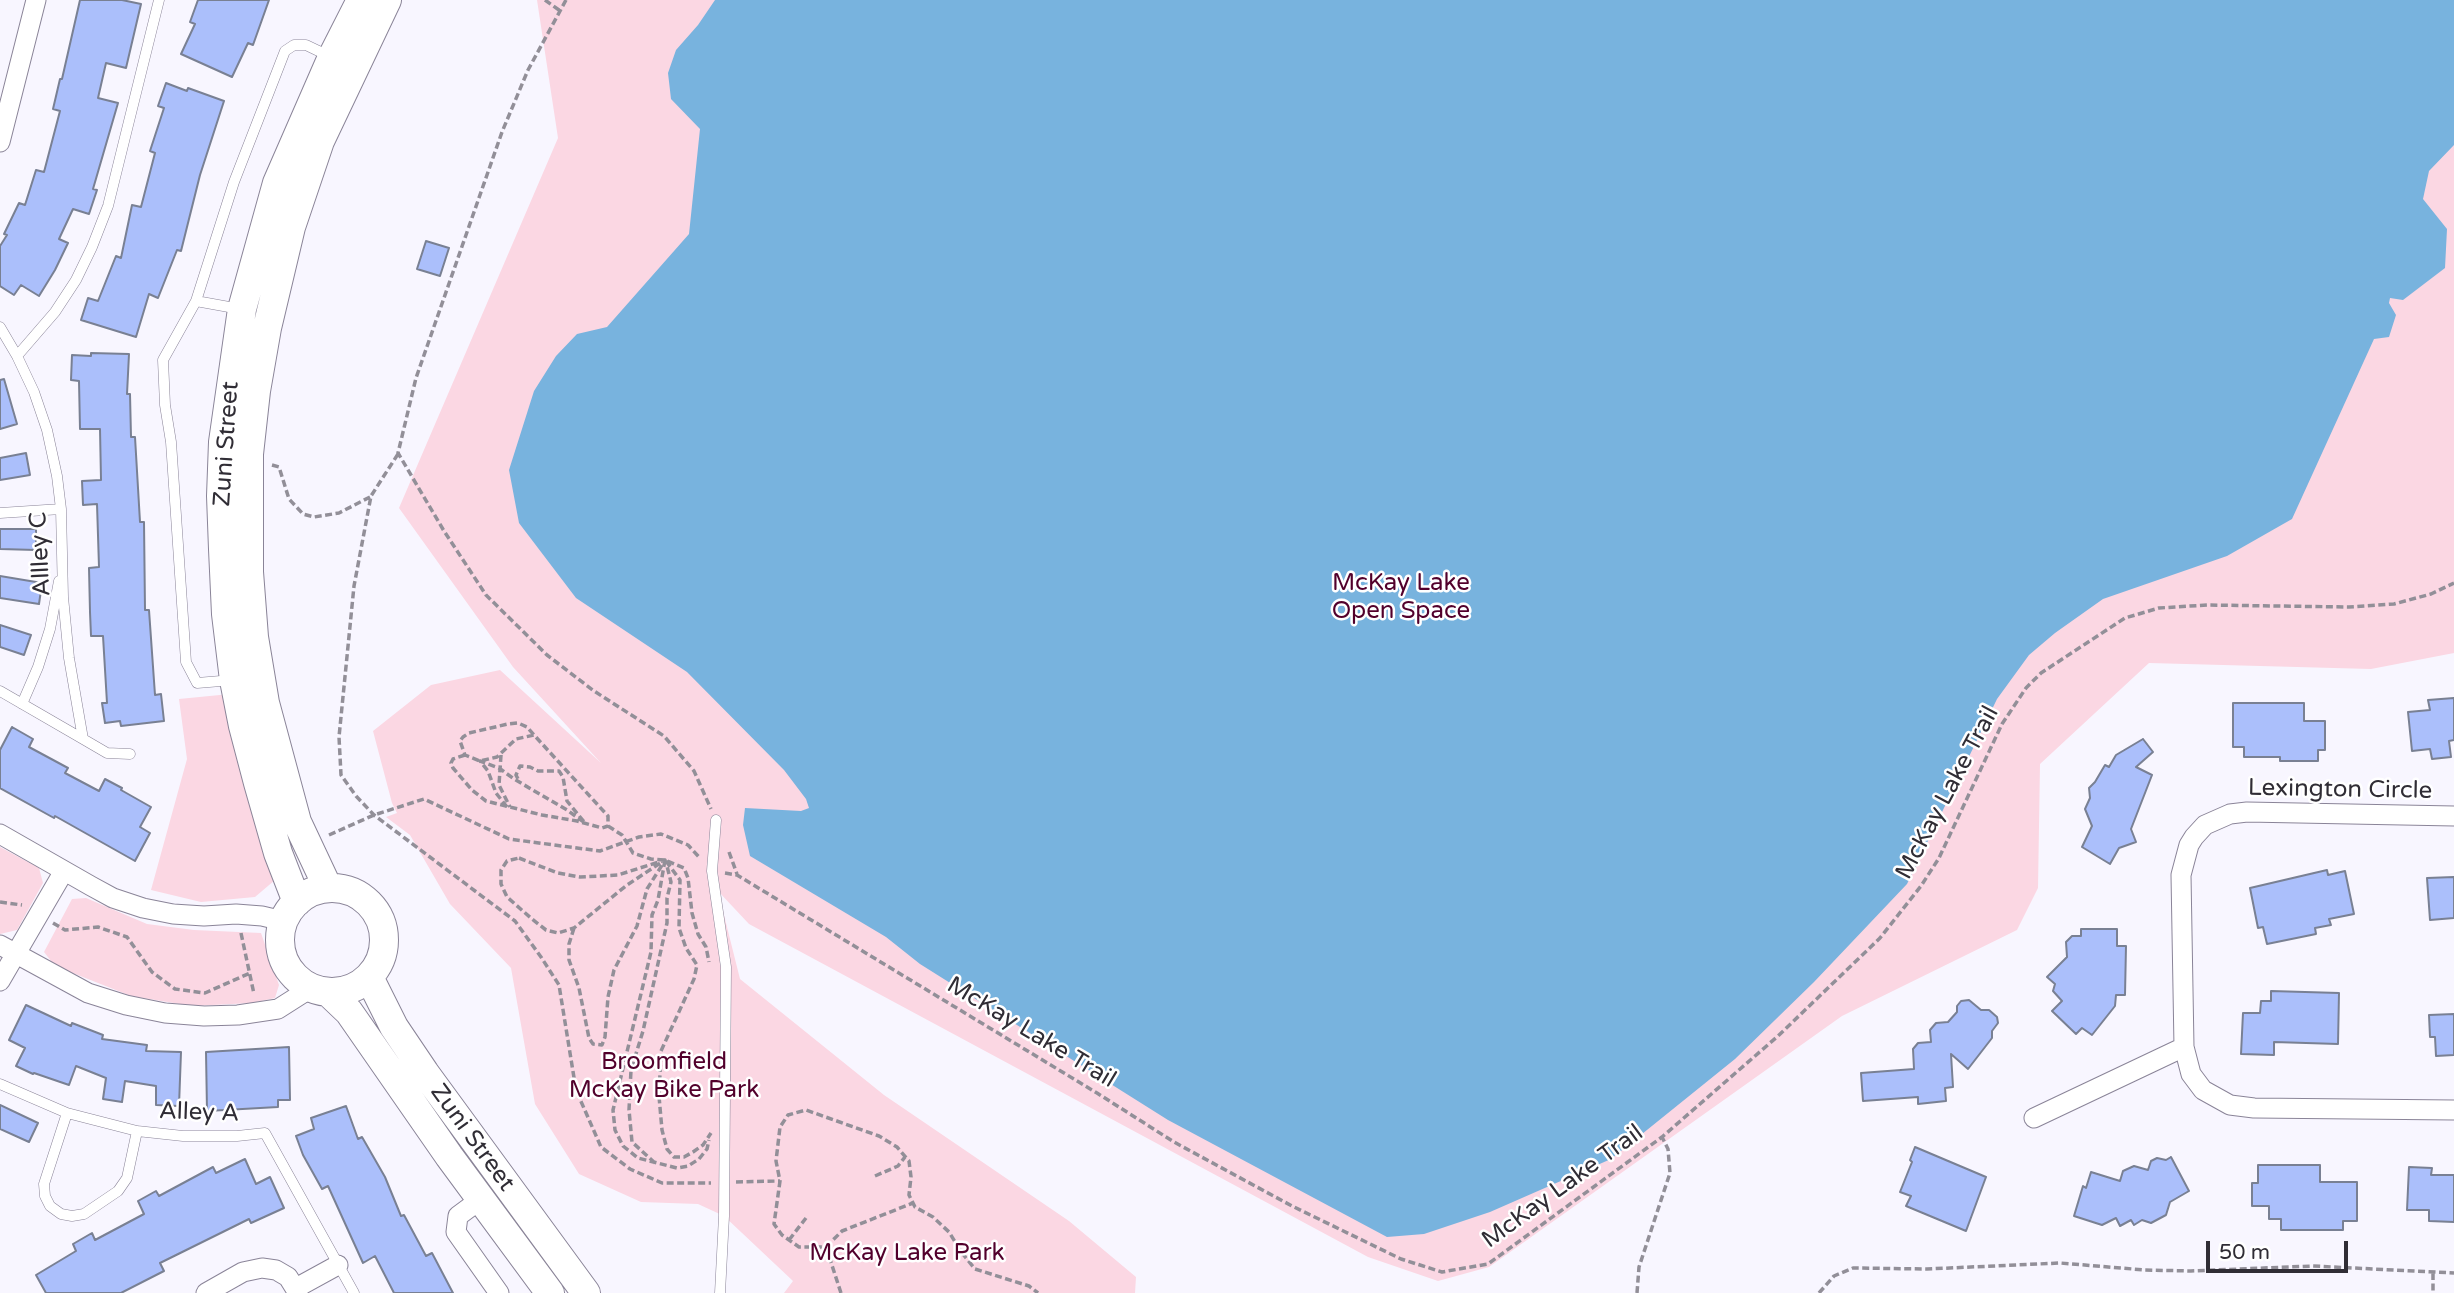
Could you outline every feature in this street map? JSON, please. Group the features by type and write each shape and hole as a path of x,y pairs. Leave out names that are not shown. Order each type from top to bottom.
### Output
{"main road":[{"name":"Zuni Street","path":"290,911 278,852 243,726 234,680 226,614 221,496 223,442 242,309 277,183 332,57 361,0"},
{"name":"Zuni Street","path":"328,888 297,822 265,703 254,637 249,572 249,454 267,328 295,215 320,141 387,0"},
{"path":"328,888 358,895 371,905 384,933 378,964 369,977 357,986 343,991 319,990 297,980 284,960 279,937 290,911 311,892 328,888"},
{"name":"Zuni Street","path":"369,977 394,1027 425,1073 586,1293"},
{"name":"Zuni Street","path":"319,990 349,1012 550,1293"}],"street":[{"path":"0,142 36,0"},
{"name":"Lexington Circle","path":"2454,816 2247,812 2221,816 2205,825 2189,845 2182,875 2184,1047 2191,1074 2203,1090 2230,1105 2253,1108 2454,1110"},
{"path":"0,834 113,898 142,908 204,916 262,916 290,911"},
{"path":"0,981 8,950 39,914 64,871"},
{"path":"8,950 88,993 165,1013 216,1016 278,1009 319,990"},
{"path":"2034,1118 2184,1047"},
{"path":"481,1199 458,1216 456,1231 499,1293"},
{"path":"207,1293 243,1272 262,1268 276,1270 288,1277 297,1291 338,1265"}],"lane":[{"path":"18,356 55,312 76,280 92,247 108,206 159,0"},
{"path":"234,680 197,683 186,662 163,360 196,301 234,182 285,51 294,46 306,46 332,57"},
{"path":"196,301 242,309"},
{"name":"Allley C","path":"0,327 18,356 34,392 47,430 57,476 69,658 83,739"},
{"path":"0,513 61,509"},
{"path":"22,704 50,629 59,583 62,536"},
{"path":"0,691 107,753 130,754"},
{"path":"716,820 712,871 726,967 720,1293"},
{"name":"Alley A","path":"0,1084 67,1113 137,1131 183,1136 265,1133 354,1293"},
{"path":"67,1113 44,1184 45,1196 50,1206 61,1214 83,1214 118,1191 127,1178 137,1131"}],"path":[{"path":"545,0 559,10"},
{"path":"566,0 528,70 502,132 416,378 398,453 371,496 354,586 339,737 341,775 374,815 514,921 541,957 559,985 576,1090 601,1147 630,1169 662,1183 780,1181"},
{"path":"398,453 486,595 547,655 594,691 664,736 694,771 737,875"},
{"path":"270,464 279,467 289,499 303,514 314,517 339,513 371,496"},
{"name":"McKay Lake Trail","path":"712,871 737,875 1174,1142 1292,1206 1401,1259 1442,1272 1488,1264 1662,1137 1778,1036 1880,938 1921,886 1939,858 2001,724 2026,688 2041,673 2125,618 2149,610 2207,605 2383,605 2431,594 2454,583"},
{"path":"465,755 460,741 469,733 518,723 527,727 608,816 608,826"},
{"path":"480,761 491,760 516,739 534,735"},
{"path":"502,753 499,785 509,807"},
{"path":"585,823 499,768 465,755 453,759 451,763 472,790 486,801 602,828 608,826"},
{"path":"480,761 488,771 496,793 509,807"},
{"path":"519,782 516,775 520,766 538,771 559,771 563,777 568,801 585,823"},
{"path":"329,835 374,815 424,799 509,839 600,851 661,834 688,845 712,871"},
{"path":"608,826 622,835 633,852 684,868 698,934 706,947 712,972"},
{"path":"519,858 558,873 580,877 618,874 665,860 573,928 558,933 546,929 517,908 507,897 501,884 501,870 507,861 519,858"},
{"path":"573,928 569,960 579,988 589,1038 593,1044 602,1045 614,970 637,926 647,889 665,860"},
{"path":"665,860 680,880 680,928 686,948 697,965 694,979 661,1051 659,1096 662,1130 667,1149 674,1157 684,1157 693,1152 703,1145 711,1133 707,1149 688,1167 677,1168 638,1158 623,1146 615,1130 613,1110 651,953 652,915 658,900 665,860"},
{"path":"657,1165 632,1142 629,1110 631,1070 643,1031 667,923 667,898 671,882 665,860"},
{"path":"0,902 21,904 65,929 98,927 127,937 152,972 175,989 205,993 250,972"},
{"path":"240,927 256,1000"},
{"path":"913,1203 842,1231 826,1247 799,1247 789,1240 774,1224 780,1181 776,1161 780,1128 788,1115 806,1110 878,1136 897,1147 909,1161 909,1195 913,1203 915,1207 933,1217 949,1231 975,1269 1029,1286 1038,1293"},
{"path":"1637,1293 1639,1267 1670,1173 1668,1149 1662,1137"},
{"path":"875,1176 898,1167 905,1157"},
{"path":"789,1240 806,1218"},
{"path":"826,1247 841,1293"},
{"path":"1821,1292 1834,1276 1853,1268 1876,1267 1927,1269 2060,1263 2145,1270 2313,1266 2454,1273"},
{"path":"2433,1273 2433,1293"}],"green space":[{"name":"McKay Lake Open Space","path":"537,0 2454,0 2454,653 2371,669 2149,663 2040,764 2038,888 2017,930 1842,1016 1489,1267 1438,1281 1368,1257 749,924 718,891 740,979 884,1095 1069,1221 1136,1277 1135,1293 784,1293 793,1281 724,1216 698,1204 641,1202 579,1174 535,1104 511,968 450,904 410,835 386,817 397,813 373,731 431,685 500,670 601,763 513,667 399,508 558,138"},
{"path":"230,694 275,880 255,897 201,902 151,890 187,759 179,699"},
{"path":"0,847 39,868 43,883 17,930 0,934"},
{"path":"86,898 147,924 194,930 261,933 279,985 275,998 252,1003 192,1006 131,996 55,966 44,952 72,899"}],"water":[{"name":"McKay Lake Open Space","path":"715,0 2454,0 2454,145 2429,171 2423,199 2447,229 2445,268 2403,300 2390,298 2389,303 2396,315 2389,337 2374,339 2292,519 2227,556 2103,599 2029,655 1997,699 1907,884 1814,982 1735,1059 1611,1159 1490,1212 1424,1234 1387,1237 1168,1120 920,964 886,937 750,856 743,825 745,808 801,811 809,808 806,799 784,770 687,672 576,598 519,523 509,470 534,391 556,356 577,334 607,327 689,234 700,129 671,99 668,73 676,50"}],"building":[{"path":"80,0 122,0 141,4 126,68 106,63 98,98 118,103 93,189 97,190 89,214 73,209 59,239 68,243 39,296 21,285 14,295 0,286 0,246 19,203 25,205 36,170 44,172 60,111 53,109"},
{"path":"198,0 269,0 253,45 248,43 232,77 181,54 195,24 190,22"},
{"path":"166,83 224,101 200,175 181,251 177,250 158,298 149,294 136,337 81,320 88,298 98,301 116,256 121,258 132,205 141,207 155,153 150,151 164,108 158,106"},
{"path":"426,241 449,248 440,276 417,269"},
{"path":"91,353 129,354 127,394 130,394 131,437 135,437 140,522 144,522 145,610 149,610 155,695 161,694 164,721 121,726 120,721 105,723 102,703 107,703 103,636 91,636 90,612 89,568 99,567 97,504 83,505 82,481 101,480 100,429 80,429 79,381 71,380 72,355 91,356"},
{"path":"4,379 17,424 0,429 0,380"},
{"path":"26,453 30,475 0,480 0,458"},
{"path":"0,529 36,529 36,550 0,549"},
{"path":"0,576 42,583 39,604 0,598"},
{"path":"0,625 31,635 24,655 0,647"},
{"path":"2454,698 2454,740 2449,741 2451,757 2432,759 2430,749 2412,751 2408,712 2430,710 2428,700"},
{"path":"2233,703 2304,703 2304,721 2325,721 2325,750 2318,750 2318,761 2244,757 2244,747 2233,747"},
{"path":"12,727 33,739 29,747 68,768 65,773 99,791 105,779 151,807 140,827 150,833 135,861 0,788 0,750"},
{"path":"2143,739 2153,752 2136,767 2152,775 2131,829 2136,842 2119,848 2110,864 2082,847 2092,826 2085,809 2090,798 2089,788 2105,765 2109,767 2116,755"},
{"path":"2327,870 2328,875 2345,871 2354,914 2329,919 2331,925 2315,928 2316,934 2267,944 2263,927 2258,928 2250,888"},
{"path":"2454,877 2454,918 2430,920 2427,878"},
{"path":"2081,929 2117,929 2117,946 2126,946 2125,995 2116,995 2115,1006 2092,1035 2082,1028 2076,1034 2052,1011 2062,1001 2053,991 2055,984 2047,977 2067,957 2066,942 2072,936 2081,936"},
{"path":"2271,991 2339,993 2338,1044 2274,1042 2274,1055 2241,1054 2243,1013 2260,1013 2261,1001 2271,1001"},
{"path":"1969,1000 1981,1010 1989,1010 1997,1017 1998,1023 1992,1031 1992,1038 1968,1069 1951,1054 1953,1087 1945,1088 1946,1101 1918,1104 1918,1097 1863,1101 1861,1073 1914,1069 1913,1049 1918,1043 1931,1042 1930,1030 1936,1023 1948,1022 1957,1012 1961,1001"},
{"path":"26,1005 71,1026 72,1023 103,1035 102,1039 147,1045 146,1051 181,1052 179,1106 156,1105 156,1086 125,1081 122,1102 103,1099 106,1078 76,1066 69,1085 16,1066 25,1048 9,1040"},
{"path":"2454,1014 2454,1055 2436,1056 2435,1037 2430,1037 2429,1015"},
{"path":"289,1047 290,1100 278,1100 278,1107 207,1111 206,1052"},
{"path":"0,1105 38,1123 29,1142 0,1129"},
{"path":"346,1106 358,1139 362,1137 385,1177 401,1216 404,1215 426,1256 432,1253 453,1293 394,1293 375,1256 363,1263 328,1186 322,1189 296,1136 314,1129 311,1118"},
{"path":"1915,1147 1986,1177 1966,1231 1906,1206 1911,1196 1900,1192"},
{"path":"2171,1157 2189,1191 2170,1202 2166,1215 2151,1223 2142,1220 2134,1225 2131,1220 2120,1226 2116,1218 2102,1225 2074,1216 2083,1186 2086,1188 2091,1172 2120,1181 2123,1171 2134,1166 2148,1170 2151,1161"},
{"path":"245,1159 256,1184 270,1177 284,1208 251,1223 249,1219 160,1263 164,1271 121,1293 46,1293 36,1275 76,1251 73,1244 92,1233 95,1240 144,1214 138,1201 156,1191 159,1196 213,1167 216,1173"},
{"path":"2258,1165 2320,1165 2320,1182 2357,1182 2357,1221 2343,1221 2343,1230 2281,1230 2281,1219 2269,1219 2269,1206 2252,1206 2252,1183 2258,1183"},
{"path":"2409,1167 2432,1168 2431,1175 2454,1175 2454,1222 2429,1221 2429,1210 2407,1210"}],"park label":[{"name":"Broomfield McKay Bike Park","path":"664,1077"},
{"name":"McKay Lake Park","path":"907,1254"}]}
